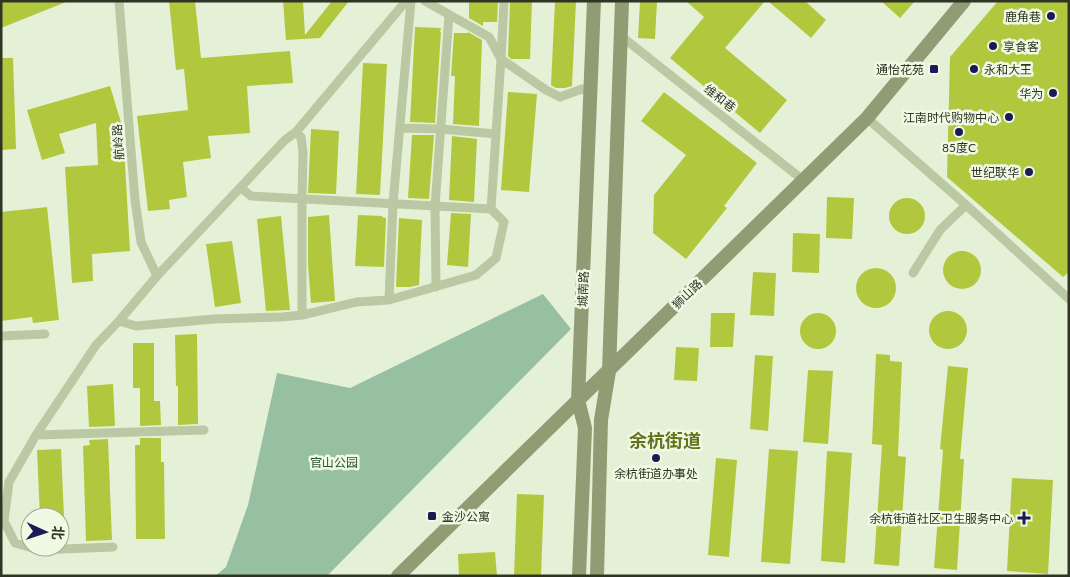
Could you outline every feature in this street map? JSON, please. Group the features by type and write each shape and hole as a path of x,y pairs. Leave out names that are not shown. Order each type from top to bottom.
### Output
{"main road":[{"name":"城南路","path":"579,576 584,428 578,400 592,93 594,1"},
{"path":"597,576 601,420 609,371 622,1"},
{"name":"狮山路","path":"398,576 868,118 964,1"}],"street":[{"name":"航岭路","path":"120,1 135,200 141,242 157,276"},
{"path":"113,547 39,550 16,544 4,521 8,482 36,435 96,345 157,276 285,140 296,132 406,1"},
{"path":"389,300 393,204 411,1"},
{"path":"425,1 489,37 501,59 546,90 560,97 582,88 592,93"},
{"path":"491,209 504,1"},
{"path":"436,287 436,206 450,15"},
{"name":"维和巷","path":"621,36 804,180"},
{"path":"868,118 1069,299"},
{"path":"400,128 441,129 496,134"},
{"path":"296,132 301,138 304,152 302,315"},
{"path":"118,321 136,326 214,319 282,317 302,315 356,302 389,300 476,275 496,258 504,222 491,209 251,196 241,188"},
{"path":"913,273 940,230 966,205"},
{"path":"1,336 45,334"},
{"path":"36,435 204,430"}],"green space":[{"name":"官山公园","path":"543,294 571,329 327,576 215,576 226,567 248,505 277,373 350,388"}],"building":[{"path":"1,1 66,1 66,2 1,28"},
{"path":"169,1 195,1 201,58 290,51 293,83 247,86 250,133 208,136 211,158 183,162 187,197 169,200 170,209 148,211 137,116 188,110 184,69 176,70"},
{"path":"283,1 303,1 305,35 332,1 349,1 320,38 286,40"},
{"path":"469,1 498,1 497,22 483,22 483,26 469,18"},
{"path":"510,1 532,1 530,59 511,59 508,56"},
{"path":"555,1 576,1 572,86 565,88 556,88 551,85"},
{"path":"640,1 657,1 655,39 638,38"},
{"path":"686,1 765,1 725,48 787,100 760,133 670,58 704,17"},
{"path":"768,1 805,1 826,20 811,38"},
{"path":"881,1 915,1 900,18"},
{"name":"江南时代购物中心","path":"998,1 1069,1 1069,272 1063,277 947,177 950,57"},
{"path":"415,27 441,28 435,123 410,122"},
{"path":"468,32 482,40 479,126 453,124 455,76 451,76 454,33"},
{"path":"1,58 13,58 16,149 1,150"},
{"path":"363,63 387,64 380,195 356,194"},
{"path":"110,86 123,129 130,251 92,254 93,281 72,283 65,167 98,165 96,123 59,134 65,153 42,160 27,110"},
{"path":"508,92 537,94 529,192 501,190"},
{"path":"664,92 757,163 724,206 727,208 686,259 653,233 654,195 686,155 641,121"},
{"path":"311,129 339,131 336,194 308,193"},
{"path":"412,135 434,135 429,199 408,198"},
{"path":"452,136 477,139 474,202 449,200"},
{"path":"827,197 854,198 852,239 826,238"},
{"path":"907,198 914,199 920,203 924,209 924,223 920,229 914,233 907,234 900,233 894,229 890,223 889,216 890,209 894,203 900,199"},
{"path":"47,207 59,320 33,323 32,317 1,321 1,212"},
{"path":"451,213 471,214 468,267 447,265"},
{"path":"329,215 335,301 311,303 308,265 308,217"},
{"path":"358,215 382,216 386,218 384,267 355,266"},
{"path":"281,216 290,310 266,311 257,219"},
{"path":"399,218 422,220 419,285 396,287"},
{"path":"793,233 820,234 819,273 792,272"},
{"path":"232,241 241,303 215,307 206,244"},
{"path":"962,251 975,257 981,270 975,283 962,289 949,283 943,270 949,257"},
{"path":"872,268 880,268 887,271 893,277 896,288 893,299 887,305 880,308 872,308 865,305 859,299 856,292 856,284 859,277 865,271"},
{"path":"753,272 776,273 774,316 750,315"},
{"path":"948,311 961,317 967,330 961,343 948,349 935,343 929,330 935,317"},
{"path":"711,313 735,313 733,347 710,347"},
{"path":"818,313 825,314 831,318 835,324 835,338 831,344 825,348 818,349 811,348 805,344 801,338 800,331 801,324 805,318 811,314"},
{"path":"197,334 198,424 178,425 175,335"},
{"path":"133,343 154,343 154,401 160,401 161,425 140,426 140,388 133,388"},
{"path":"676,347 699,348 697,381 674,380"},
{"path":"876,354 890,355 890,361 902,362 898,456 906,457 899,566 874,564 882,445 872,444"},
{"path":"755,355 773,356 768,431 750,429"},
{"path":"948,366 968,368 960,459 964,459 957,570 934,568 943,450 940,449"},
{"path":"808,370 833,371 828,444 803,442"},
{"path":"113,384 115,426 89,427 87,386"},
{"path":"140,438 161,438 161,462 164,462 165,539 136,539 135,445 140,445"},
{"path":"108,439 112,540 86,541 83,446 90,445 89,440"},
{"path":"61,449 64,507 40,507 37,450"},
{"path":"769,449 798,451 790,564 761,562"},
{"path":"827,451 852,453 845,563 821,561"},
{"path":"716,458 737,460 729,557 708,555"},
{"path":"1012,478 1053,480 1048,574 1007,571"},
{"path":"517,494 544,495 541,576 514,576"},
{"path":"495,552 497,576 459,576 458,554"}],"place":[{"name":"鹿角巷","path":"1051,16"},
{"name":"享食客","path":"993,46"},
{"name":"通怡花苑","path":"934,69"},
{"name":"永和大王","path":"974,69"},
{"name":"华为","path":"1053,93"},
{"name":"江南时代购物中心","path":"1009,117"},
{"name":"85度C","path":"959,132"},
{"name":"世纪联华","path":"1029,172"},
{"name":"余杭街道办事处","path":"656,458"},
{"name":"金沙公寓","path":"432,516"},
{"name":"余杭街道社区卫生服务中心","path":"1024,518"}],"district":[{"name":"余杭街道","path":"665,440"}]}
